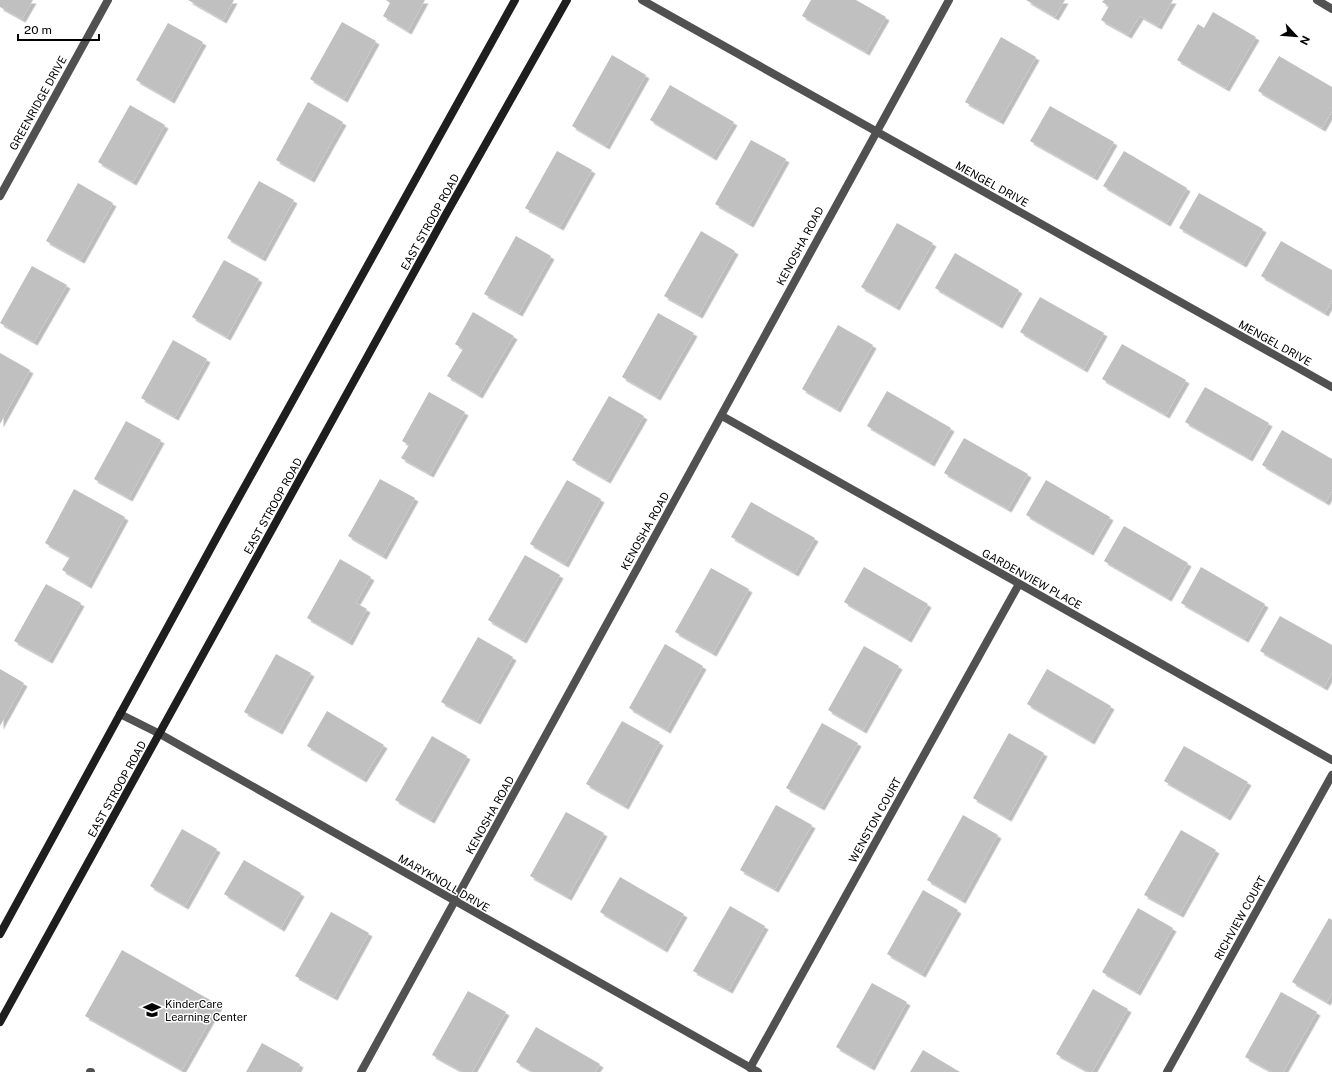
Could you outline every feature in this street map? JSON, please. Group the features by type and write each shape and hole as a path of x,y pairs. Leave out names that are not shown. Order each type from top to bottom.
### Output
{"main road":[{"path":"0,934 515,0"},
{"name":"EAST STROOP ROAD","path":"0,1022 441,223 567,0"}],"street":[{"name":"GREENRIDGE DRIVE","path":"0,196 108,0"},
{"name":"MENGEL DRIVE","path":"642,0 1332,388"},
{"name":"KENOSHA ROAD","path":"361,1072 722,416 826,220 949,0"},
{"path":"1317,0 1332,9"},
{"name":"GARDENVIEW PLACE","path":"722,416 1332,760"},
{"name":"WENSTON COURT","path":"750,1068 1019,584"},
{"name":"MARYKNOLL DRIVE","path":"120,714 160,734 454,902 758,1072"},
{"name":"RICHVIEW COURT","path":"1167,1072 1332,775"}],"building":[{"path":"0,0 33,0 22,19 0,7"},
{"path":"188,0 234,0 223,20"},
{"path":"386,0 425,0 408,31 383,16 390,3"},
{"path":"811,0 856,0 886,17 866,52 802,16"},
{"path":"1026,0 1065,0 1055,17"},
{"path":"1104,0 1173,0 1158,26 1140,16 1128,35 1101,20 1109,6 1102,2"},
{"path":"1213,12 1256,37 1226,88 1177,60 1198,24 1204,28"},
{"path":"342,22 376,41 344,99 310,79"},
{"path":"168,23 203,42 171,100 136,80"},
{"path":"1001,37 1036,57 1000,121 965,102"},
{"path":"612,55 646,75 606,146 572,126"},
{"path":"1279,56 1332,87 1332,111 1322,128 1258,91"},
{"path":"670,85 734,122 713,157 650,120"},
{"path":"308,102 343,122 311,179 276,160"},
{"path":"130,105 165,125 133,182 98,162"},
{"path":"1050,106 1114,142 1094,177 1030,141"},
{"path":"751,140 786,159 750,224 715,204"},
{"path":"557,151 592,170 560,227 525,208"},
{"path":"1124,151 1187,188 1167,223 1103,186"},
{"path":"259,181 294,200 262,258 227,238"},
{"path":"78,183 113,203 81,260 46,241"},
{"path":"1199,193 1263,229 1243,264 1179,228"},
{"path":"897,223 933,243 896,307 861,287"},
{"path":"701,231 735,251 699,315 664,296"},
{"path":"516,236 551,256 519,313 484,294"},
{"path":"1281,241 1332,270 1332,300 1325,313 1261,276"},
{"path":"955,253 1019,290 999,325 935,288"},
{"path":"224,260 259,279 227,337 192,317"},
{"path":"32,266 67,285 34,342 0,323"},
{"path":"1040,297 1104,333 1084,369 1020,332"},
{"path":"473,312 514,336 479,395 447,376 463,349 455,344"},
{"path":"658,313 694,333 657,397 622,377"},
{"path":"838,325 873,345 837,409 802,389"},
{"path":"173,340 207,359 175,417 141,398"},
{"path":"1122,344 1186,380 1166,415 1102,379"},
{"path":"0,353 30,370 0,424"},
{"path":"1205,387 1269,423 1249,458 1185,422"},
{"path":"887,391 951,428 931,463 867,426"},
{"path":"429,392 465,412 430,474 401,458 409,445 402,441"},
{"path":"609,396 644,416 607,480 572,460"},
{"path":"126,421 161,440 129,498 94,479"},
{"path":"1282,430 1332,459 1332,491 1326,502 1262,465"},
{"path":"964,438 1028,474 1008,509 944,473"},
{"path":"380,479 415,498 383,556 348,536"},
{"path":"567,480 601,499 565,564 530,544"},
{"path":"1046,480 1110,517 1090,552 1026,515"},
{"path":"74,489 125,517 88,585 62,570 70,557 45,543"},
{"path":"751,502 815,538 795,573 731,537"},
{"path":"1124,526 1188,563 1168,598 1104,561"},
{"path":"525,555 560,575 523,640 488,620"},
{"path":"340,559 371,577 356,603 367,609 349,642 307,618"},
{"path":"864,567 928,604 908,639 844,602"},
{"path":"1201,567 1265,604 1245,639 1181,603"},
{"path":"711,568 749,589 713,653 675,632"},
{"path":"46,584 81,603 49,660 14,641"},
{"path":"1280,616 1332,645 1332,673 1324,687 1260,651"},
{"path":"478,637 513,657 477,721 441,702"},
{"path":"665,644 703,666 667,730 629,708"},
{"path":"864,646 899,666 863,730 828,710"},
{"path":"276,654 311,673 279,731 244,712"},
{"path":"0,669 24,683 0,726"},
{"path":"1047,669 1111,706 1091,741 1027,704"},
{"path":"327,711 384,745 363,779 307,746"},
{"path":"622,721 660,742 625,806 586,784"},
{"path":"822,723 858,743 821,807 786,788"},
{"path":"1009,733 1044,753 1008,818 973,798"},
{"path":"432,736 467,756 431,820 395,800"},
{"path":"1184,746 1248,782 1227,817 1164,781"},
{"path":"776,805 812,825 775,889 740,870"},
{"path":"566,812 604,833 568,897 530,876"},
{"path":"963,815 998,835 962,900 927,880"},
{"path":"182,829 217,849 185,906 150,886"},
{"path":"1181,830 1216,850 1180,914 1144,895"},
{"path":"244,860 301,893 281,928 224,894"},
{"path":"620,877 684,914 664,949 600,912"},
{"path":"923,890 958,910 922,974 887,954"},
{"path":"730,906 765,926 729,990 693,971"},
{"path":"1138,908 1173,928 1137,992 1102,972"},
{"path":"331,912 369,933 334,997 295,976"},
{"path":"1329,918 1332,920 1332,993 1327,1002 1292,982"},
{"name":"KinderCare Learning Center","path":"122,950 219,1005 182,1070 85,1016"},
{"path":"872,983 907,1002 871,1067 836,1047"},
{"path":"1093,989 1128,1009 1092,1072 1089,1072 1056,1054"},
{"path":"468,991 506,1012 472,1072 463,1072 432,1055"},
{"path":"1281,992 1317,1012 1283,1072 1272,1072 1245,1057"},
{"path":"536,1027 600,1064 595,1072 533,1072 516,1062"},
{"path":"262,1043 300,1064 296,1072 246,1072"},
{"path":"923,1050 960,1072 910,1072"}],"place":[{"name":"KinderCare Learning Center","path":"152,1010"}]}
